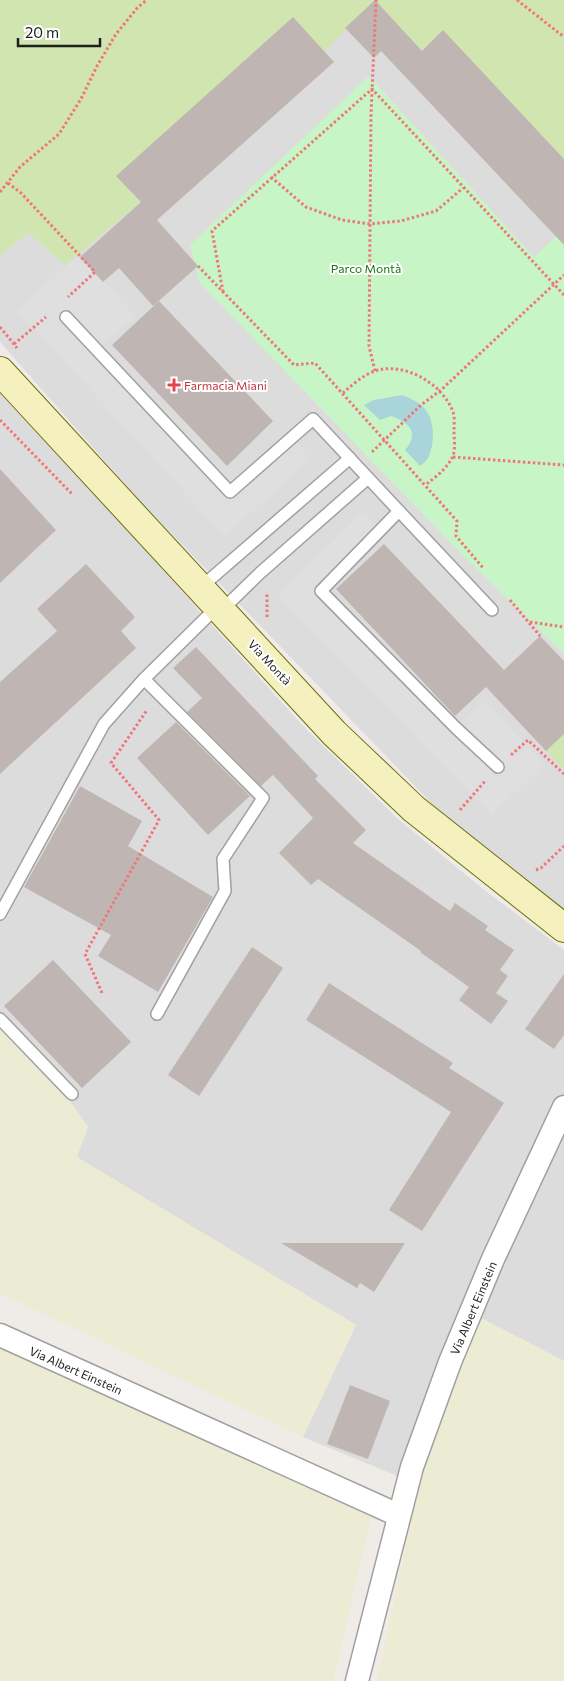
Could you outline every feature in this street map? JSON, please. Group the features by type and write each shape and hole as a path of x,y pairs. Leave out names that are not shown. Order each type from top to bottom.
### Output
{"main road":[{"name":"Via Montà","path":"0,372 214,601 334,733 414,809 564,928"}],"street":[{"name":"Via Albert Einstein","path":"357,1681 398,1515 412,1467 450,1362 493,1258 564,1107"},
{"name":"Via Albert Einstein","path":"0,1335 398,1515"}],"lane":[{"path":"66,318 230,492 313,419 492,610"},
{"path":"0,914 104,724 214,601 350,458"},
{"path":"214,601 260,573 368,478"},
{"path":"399,511 321,591 456,728 498,767"},
{"path":"144,679 263,798 223,859 225,892 157,1014"},
{"path":"0,1018 72,1094"}],"path":[{"path":"0,192 2,186 8,183 20,167 59,134 81,99 97,66 116,34 138,7 147,0"},
{"path":"375,371 369,346 372,89 376,0"},
{"path":"517,0 564,37"},
{"path":"223,292 212,231 372,89"},
{"path":"372,89 564,295"},
{"path":"272,177 306,207 342,220 370,224 401,221 436,211 463,188"},
{"path":"8,183 21,193 95,272 14,344"},
{"path":"198,266 294,365 314,363 343,393 457,521 456,536 486,572"},
{"path":"377,447 403,421 441,390 564,275"},
{"path":"57,307 66,318"},
{"path":"0,327 20,352"},
{"path":"343,393 353,384 375,371 388,369 416,374 441,390 454,413 453,457 436,477 425,485"},
{"path":"453,457 564,465"},
{"path":"267,592 266,617 271,625"},
{"path":"504,593 540,636"},
{"path":"529,622 564,627"},
{"path":"102,993 85,954 159,820 111,763 158,693"},
{"path":"454,804 460,810 498,767 528,740 564,774"},
{"path":"534,870 541,868 564,846"}],"shaded area":[{"path":"0,0 564,0 564,912 441,813 140,501 0,342"},
{"path":"79,254 136,317 97,349 229,492 293,437 310,459 225,536 18,311"},
{"path":"0,389 302,725 398,819 483,889 564,950 564,1361 479,1317 419,1485 303,1437 356,1325 76,1157 88,1127 72,1104 0,1027"},
{"path":"363,512 380,529 321,590 456,727 483,701 545,764 492,815 278,595"}],"green space":[{"path":"0,0 564,0 564,159 443,31 419,53 374,4 324,52 117,176 141,202 65,265 28,233 0,256"},
{"name":"Parco Montà","path":"369,76 534,257 564,229 564,654 452,544 200,283 190,245"},
{"path":"564,734 564,770 546,751"},
{"path":"0,1027 72,1104 88,1127 77,1157 356,1325 303,1437 0,1293"},
{"path":"479,1317 564,1361 564,1681 377,1681 419,1485"},
{"path":"0,1342 372,1513 333,1681 0,1681"}],"water":[{"path":"402,395 414,400 423,407 431,419 432,446 428,458 420,466 405,450 412,438 412,433 407,425 403,421 391,416 380,420 364,405 374,400"}],"building":[{"path":"375,0 422,51 443,30 564,159 564,245 381,51 374,58 345,28"},
{"path":"293,17 334,62 157,220 198,266 153,306 119,268 103,282 80,257 141,202 116,176"},
{"path":"159,301 273,421 227,466 112,345"},
{"path":"0,469 56,530 0,583"},
{"path":"384,544 504,670 540,636 564,661 564,734 546,751 486,687 455,716 336,589"},
{"path":"86,564 135,617 121,631 136,648 0,774 0,682 57,631 37,609"},
{"path":"196,647 318,776 315,779 366,830 353,843 450,911 455,903 488,926 485,930 514,950 500,970 508,976 496,993 508,1001 491,1024 459,1000 469,987 318,879 311,885 279,853 313,818 273,775 261,786 187,712 202,698 173,668"},
{"path":"176,722 250,796 208,835 137,758"},
{"path":"80,786 142,821 128,846 213,897 158,992 98,956 111,935 24,887"},
{"path":"252,947 283,968 199,1096 168,1075"},
{"path":"53,960 131,1042 82,1088 4,1006"},
{"path":"564,974 564,1035 554,1049 525,1029"},
{"path":"329,983 453,1063 449,1068 504,1103 422,1231 389,1210 451,1112 306,1020"},
{"path":"281,1243 405,1243 374,1292 360,1283 357,1288"},
{"path":"350,1385 390,1401 368,1459 327,1444"}],"place":[{"name":"Farmacia Miani","path":"174,385"}]}
